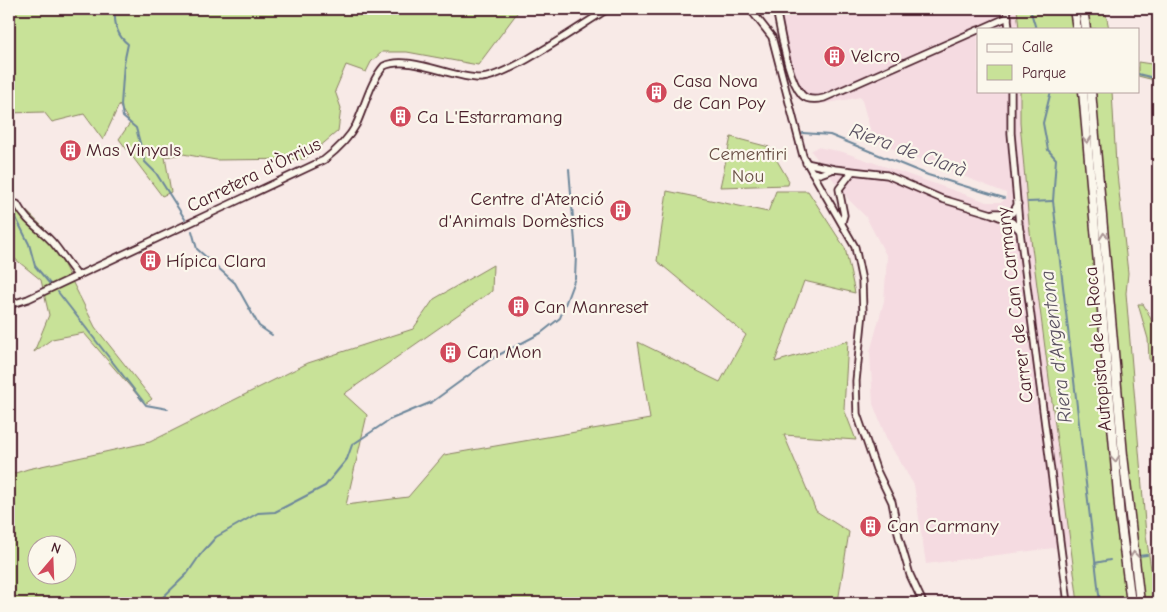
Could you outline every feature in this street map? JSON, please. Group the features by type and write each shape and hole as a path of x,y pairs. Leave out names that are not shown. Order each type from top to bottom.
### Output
{"highway":[{"path":"1074,9 1077,28"},
{"path":"1083,9 1086,28"},
{"name":"Autopista de la Roca","path":"1083,92 1120,517 1131,603"},
{"name":"Autopista de la Roca","path":"1092,92 1128,508 1140,603"}],"street":[{"name":"Carretera d'Òrrius","path":"9,305 28,300 324,160 338,150 351,134 376,78 384,66 402,63 470,77 497,75 608,9"},
{"path":"750,9 772,37 798,140 806,163 855,246 862,281 863,312 856,381 857,414 876,469 892,502 899,537 910,575 923,603"},
{"path":"776,9 795,82 802,96 814,100 824,98 977,30"},
{"path":"1007,9 1009,28"},
{"path":"981,28 1008,16"},
{"name":"Carrer de Can Carmany","path":"1011,92 1011,133 1020,232 1068,603"},
{"path":"806,163 834,170 887,175 942,198 1012,222 1020,232"},
{"path":"812,172 820,174 834,170"},
{"path":"842,222 844,215 839,189 852,172"},
{"path":"992,214 1012,213 1018,203"},
{"path":"17,204 25,219 50,240 78,276"}],"shaded area":[{"path":"779,9 1017,9 1019,28 977,28 977,92 1020,92 1020,123 1029,224 1070,546 926,564 914,485 887,440 873,404 870,352 884,301 887,257 866,217 849,200 811,151 817,147 843,152 987,202 1002,202 1006,198 1006,193 881,144 872,136 861,97 822,104 814,104 796,98"}],"green space":[{"path":"9,9 520,9 478,65 407,52 382,52 371,62 366,72 346,65 335,91 341,108 338,131 305,159 216,160 183,154 165,157 171,192 162,196 119,139 130,123 119,105 103,140 84,114 52,122 44,112 9,113"},
{"path":"1017,9 1105,9 1109,28 1019,28"},
{"path":"1140,62 1158,65 1158,81 1140,76"},
{"path":"1020,92 1112,92 1116,165 1128,273 1126,293 1146,535 1156,603 1078,603 1029,224 1020,123"},
{"name":"Cementiri Nou","path":"731,137 769,147 789,181 788,185 720,187"},
{"path":"9,186 11,196 47,231 95,327 152,399 145,404 84,333 52,339 34,352 49,315 41,280 9,254 15,237 9,229"},
{"path":"667,191 768,212 776,191 808,191 845,248 855,293 804,281 775,362 848,341 844,409 856,440 784,435 816,511 849,532 838,602 841,603 9,603 9,475 28,469 150,442 308,363 413,329 434,299 493,265 492,291 344,394 367,415 346,505 408,497 444,455 650,419 638,342 720,382 746,335 657,261"},
{"path":"1138,304 1143,304 1151,319 1157,345 1158,371 1149,359 1148,339"}],"waterway":[{"path":"115,9 117,28 121,37 128,44 124,63 121,105 123,117 136,128 145,162 156,173 185,219"},
{"name":"Riera d'Argentona","path":"1030,9 1036,28"},
{"path":"1140,74 1158,79"},
{"name":"Riera d'Argentona","path":"1051,92 1043,123 1048,150 1056,159 1053,201 1100,603"},
{"name":"Riera de Clarà","path":"803,133 830,135 928,175 1004,198"},
{"path":"157,603 187,574 216,537 258,513 275,512 325,486 347,459 352,445 389,420 432,402 491,359 541,333 560,318 575,278 576,255 569,169"},
{"name":"Riera de Clarà","path":"1028,202 1053,201"},
{"path":"9,204 29,244 35,266 50,284"},
{"path":"192,231 197,249 235,283 259,326 272,335"},
{"path":"58,292 146,405 168,409"},
{"path":"1138,556 1147,555"},
{"path":"1095,563 1110,560"}],"place":[{"name":"Velcro","path":"835,56"},
{"name":"Casa Nova de Can Poy","path":"657,92"},
{"name":"Ca L'Estarramang","path":"401,117"},
{"name":"Mas Vinyals","path":"70,150"},
{"name":"Centre d'Atenció d'Animals Domèstics","path":"620,210"},
{"name":"Hípica Clara","path":"150,261"},
{"name":"Can Manreset","path":"518,307"},
{"name":"Can Mon","path":"451,352"},
{"name":"Can Carmany","path":"871,526"}]}
